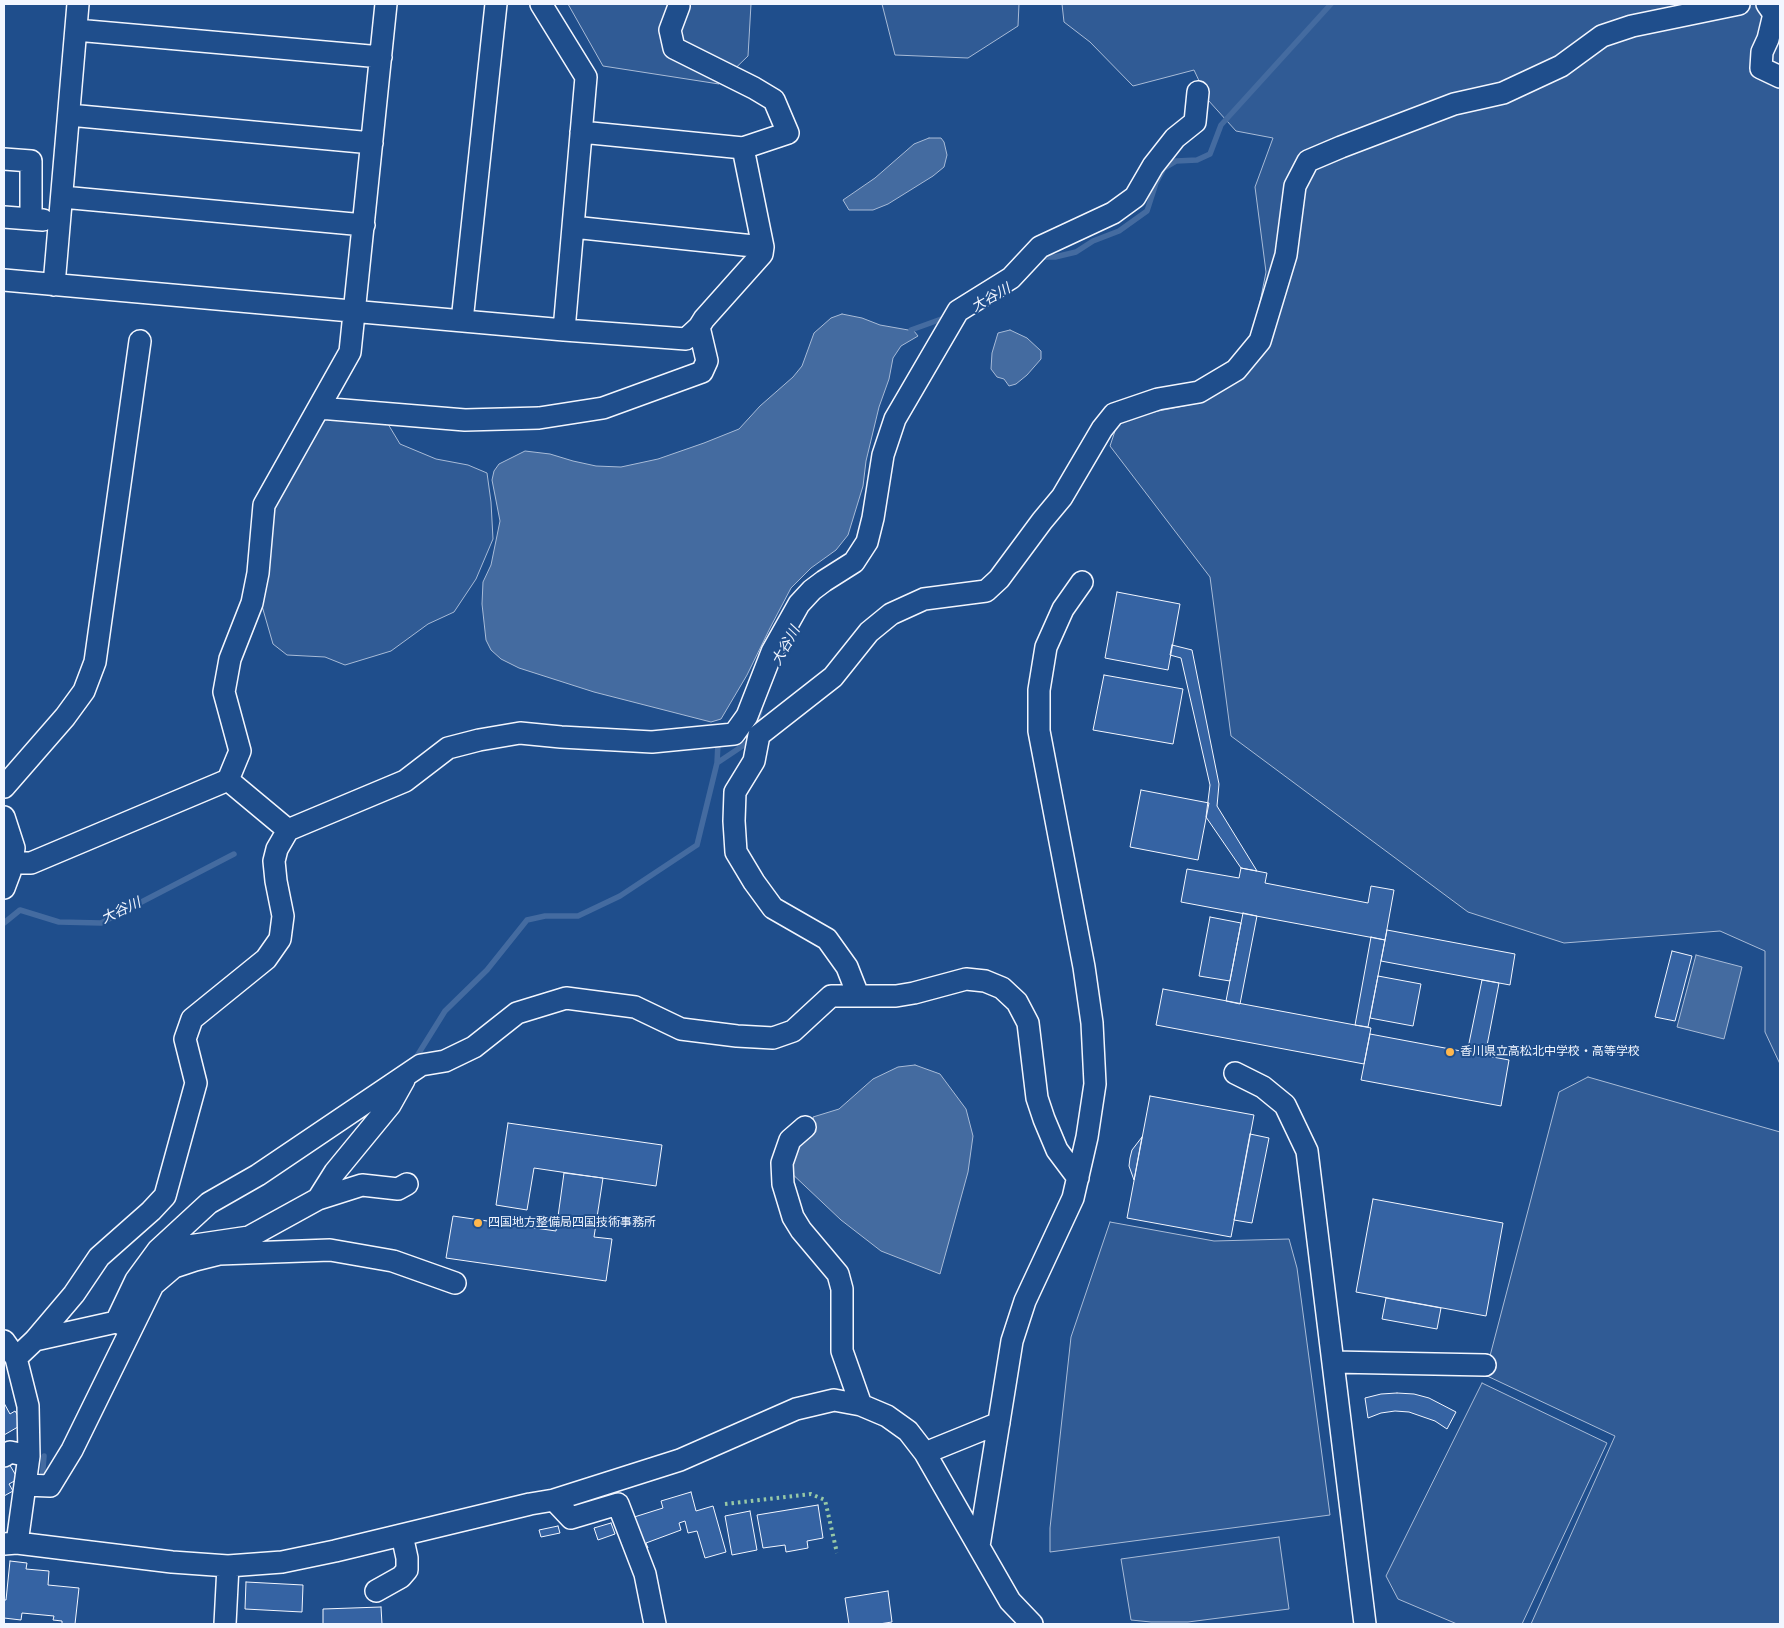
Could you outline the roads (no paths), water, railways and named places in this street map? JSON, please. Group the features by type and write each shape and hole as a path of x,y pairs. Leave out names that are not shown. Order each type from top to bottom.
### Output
{"street":[{"path":"54,285 78,4"},
{"path":"8,862 31,863 228,780 240,751 224,692 230,659 252,603 258,573 264,505 350,352 386,4"},
{"path":"462,321 496,4"},
{"path":"541,4 586,78 564,330"},
{"path":"35,1340 74,1294 99,1257 151,1211 165,1196 196,1083 185,1039 192,1019 266,959 280,939 283,916 274,861 288,830 404,781 448,748 479,740 520,733 652,742 734,734 759,735 833,678 869,632 891,614 924,599 986,591 999,579 1062,496 1102,429 1114,414 1158,399 1199,392 1236,370 1260,341 1286,255 1295,186 1308,161 1454,104 1503,93 1561,66 1602,36 1632,26 1739,4"},
{"path":"1767,4 1774,14 1768,39 1762,52 1761,68 1780,77"},
{"path":"582,132 743,148 788,133 774,100 674,48 670,30 679,6"},
{"path":"76,30 381,57"},
{"path":"734,734 747,716 772,652 798,604 824,580 854,562 867,542 873,518 883,455 895,419 958,311 1011,278 1040,246 1113,213 1135,197 1153,166 1175,138 1195,122 1198,92"},
{"path":"69,115 372,143"},
{"path":"4,280 355,312 686,339 699,327 762,254 763,248 743,148"},
{"path":"4,159 31,161 31,219"},
{"path":"62,197 364,225"},
{"path":"4,217 59,221"},
{"path":"573,227 763,248"},
{"path":"319,408 465,420 539,418 603,408 702,372 707,361 699,327"},
{"path":"4,787 79,698 84,691 95,662 140,341"},
{"path":"978,1546 1012,1341 1025,1301 1073,1198 1087,1137 1095,1084 1092,1023 1084,967 1039,731 1039,690 1046,647 1062,609 1082,582"},
{"path":"759,735 754,761 735,792 736,852 754,882 773,908 827,939 847,968 858,995"},
{"path":"228,780 288,830"},
{"path":"4,817 14,848 8,862 4,888"},
{"path":"25,1485 50,1486 72,1450 124,1325 136,1280 158,1250 208,1204 258,1175 421,1065 445,1061 474,1047 517,1013 566,998 635,1007 681,1029 737,1036 773,1038 793,1031 831,996 905,994 966,978 985,981 1002,988 1017,1002 1028,1023 1037,1098 1057,1150 1078,1178"},
{"path":"1234,1073 1263,1087 1285,1105 1308,1151 1365,1624"},
{"path":"318,1199 335,1172 390,1105 406,1076"},
{"path":"805,1127 790,1140 782,1163 783,1184 792,1217 838,1274 842,1289 842,1351 861,1405"},
{"path":"149,1262 182,1247 249,1237 318,1199 362,1186 398,1189 407,1184"},
{"path":"455,1283 393,1261 330,1250 219,1254 174,1267 153,1285 124,1325 35,1340 10,1350 28,1406 29,1456 25,1485 10,1543 172,1562 228,1566 282,1562 554,1500 680,1460 796,1409 834,1400 861,1405 887,1416 908,1431 925,1453 1010,1601 1032,1624"},
{"path":"1334,1362 1485,1365"},
{"path":"925,1453 999,1423"},
{"path":"4,1456 10,1452 29,1456"},
{"path":"554,1500 572,1518 618,1504 644,1574 655,1624"},
{"path":"376,1591 402,1578 407,1570 407,1558 402,1535"},
{"path":"225,1624 228,1566"}],"waterway":[{"name":"大谷川","path":"1040,259 1042,257 1055,257 1076,252 1093,241 1119,231 1147,211 1156,183 1164,168 1176,161 1197,160 1210,154 1221,125 1331,4"},
{"path":"911,330 947,317"},
{"name":"大谷川","path":"756,724 760,711"},
{"path":"717,763 718,743"},
{"path":"417,1056 445,1011 487,970 527,920 545,916 578,916 620,896 697,845 717,763 747,743"},
{"name":"大谷川","path":"4,923 20,910 59,922 101,923 234,854"},
{"path":"42,1481 44,1456"}],"place":[{"name":"香川県立高松北中学校・高等学校","path":"1450,1052"},
{"name":"四国地方整備局四国技術事務所","path":"478,1223"}]}
